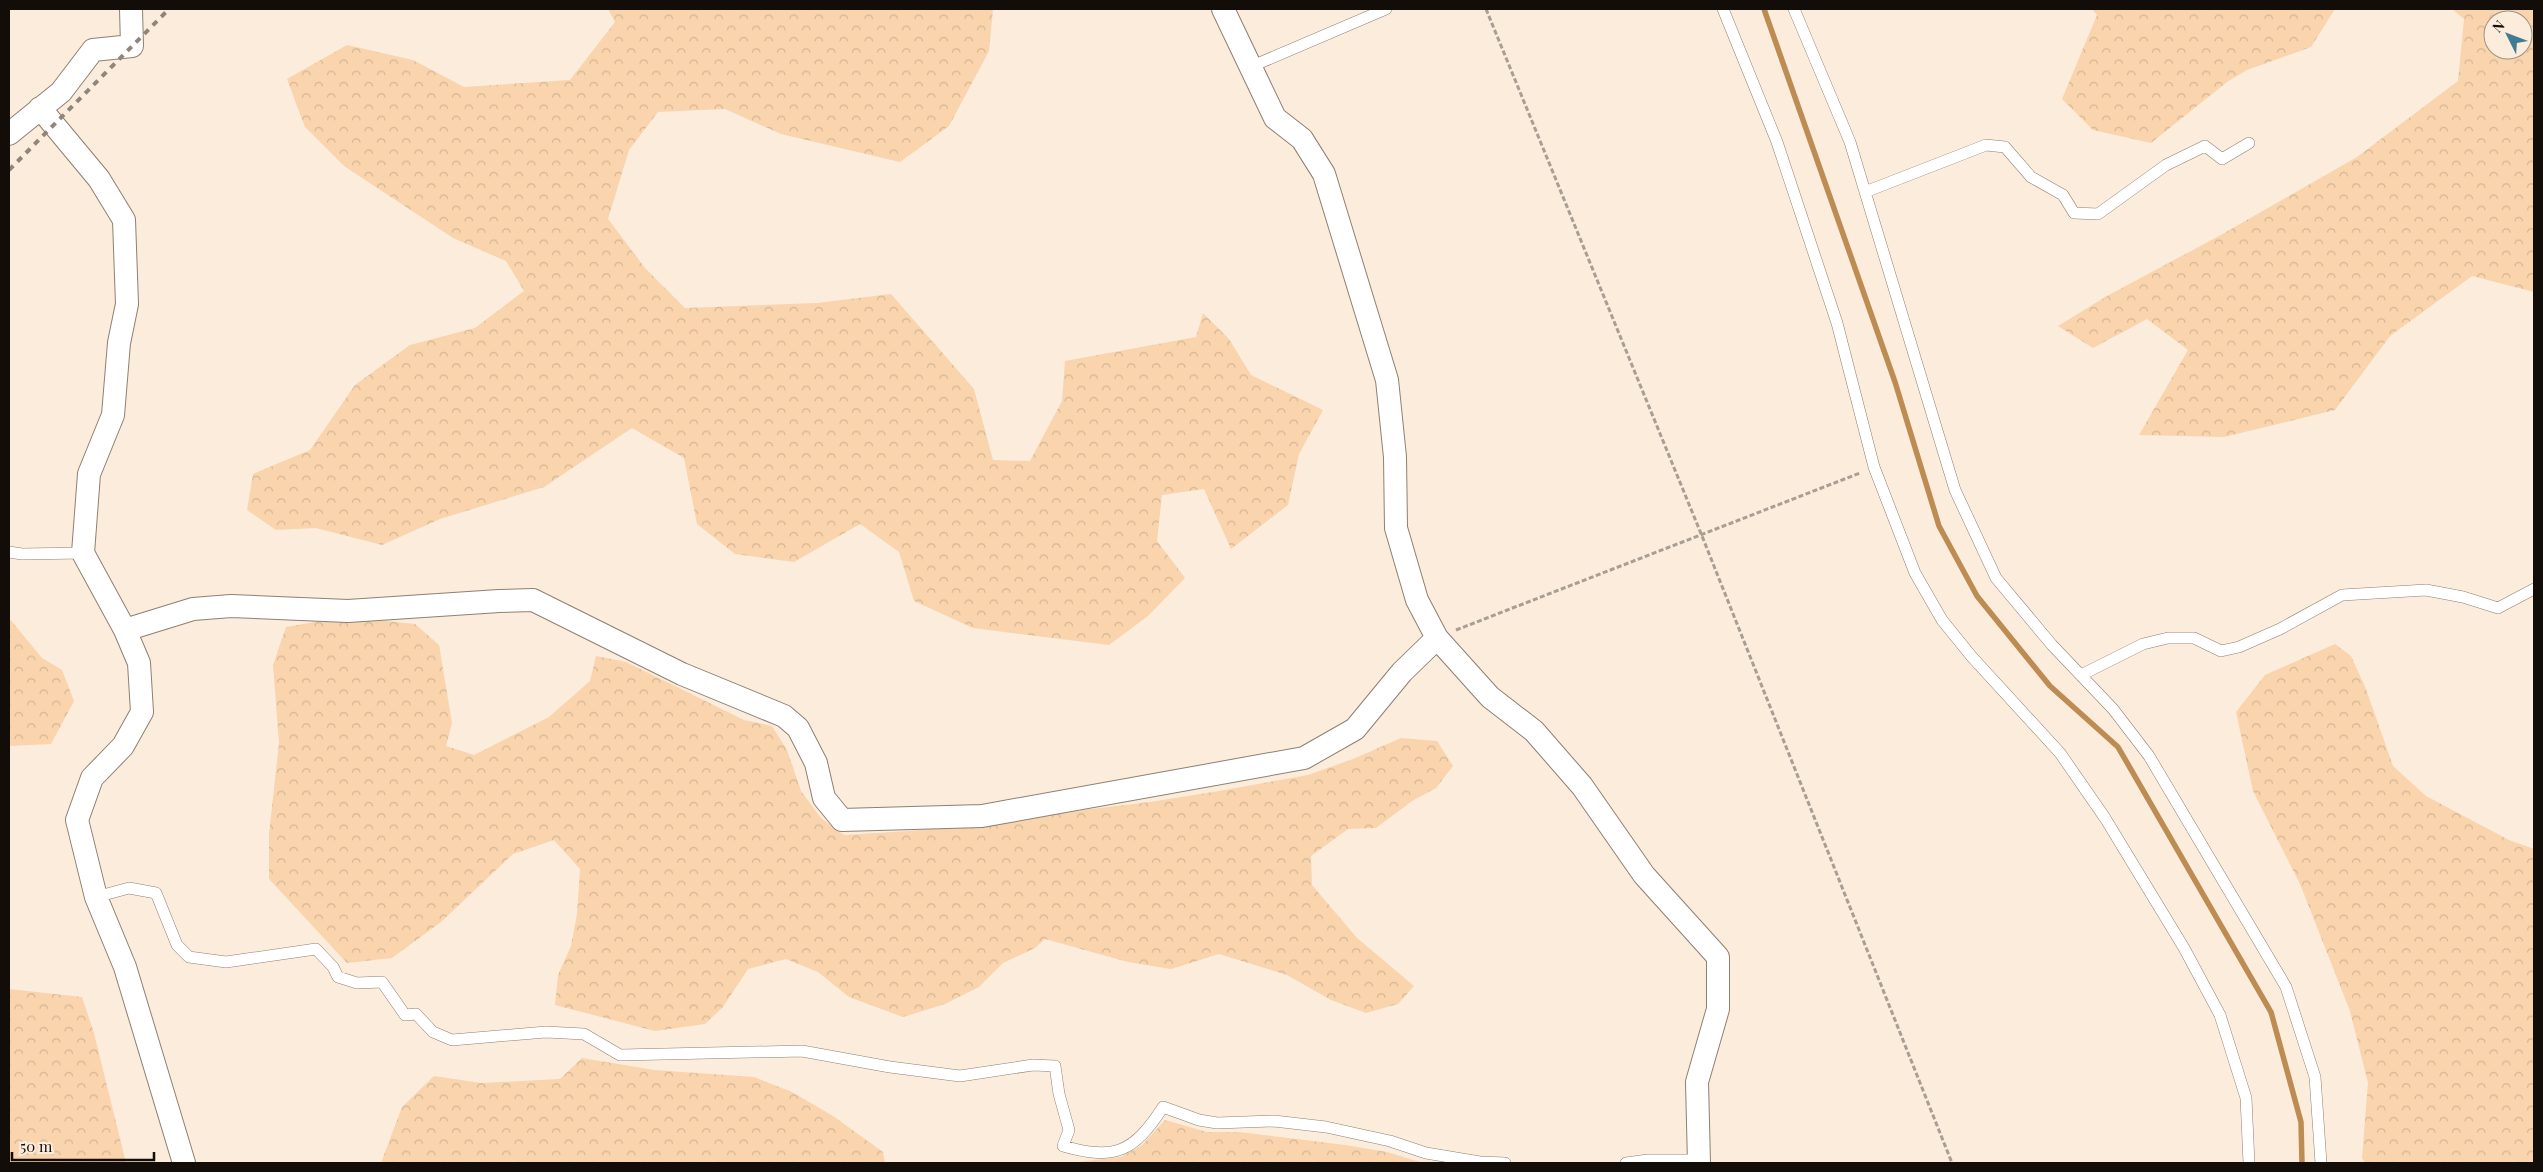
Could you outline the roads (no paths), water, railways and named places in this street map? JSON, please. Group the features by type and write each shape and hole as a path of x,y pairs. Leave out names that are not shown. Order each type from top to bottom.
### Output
{"street":[{"path":"9,134 61,92 93,50 132,46 131,9"},
{"path":"1222,9 1275,118 1302,139 1324,174 1387,380 1394,457 1396,528 1417,600 1437,638 1490,697 1534,731 1576,779 1644,875 1718,957 1718,1008 1698,1082 1699,1162"},
{"path":"40,108 99,178 124,220 128,304 119,343 113,415 89,474 83,553 125,630 139,663 142,712 123,746 92,778 77,820 96,897 125,967 184,1163"},
{"path":"125,630 193,609 231,606 348,611 499,600 533,600 682,674 784,716 798,728 816,763 824,798 842,820 982,816 1304,758 1355,729 1402,672 1437,638"}],"lane":[{"path":"1250,67 1386,9"},
{"path":"1723,9 1777,142 1837,323 1874,467 1915,573 1942,620 1972,657 2060,752 2105,818 2184,948 2220,1015 2246,1098 2248,1163"},
{"path":"1794,9 1850,142 1955,490 1996,578 2113,709 2149,756 2286,987 2315,1077 2321,1163"},
{"path":"1865,192 1986,145 2004,147 2031,177 2063,195 2074,213 2098,214 2166,165 2205,146 2222,159 2249,143"},
{"path":"9,552 22,554 83,553"},
{"path":"2081,675 2142,644 2168,638 2194,638 2221,651 2239,647 2280,629 2342,595 2426,590 2463,597 2498,608 2534,589"},
{"path":"96,897 130,888 156,893 177,945 189,957 226,962 316,949 333,967 338,977 357,983 382,982 404,1015 416,1014 433,1032 452,1040 546,1032 584,1034 620,1055 802,1051 960,1076 1033,1064 1055,1066 1059,1094 1069,1130 1063,1146 1085,1152 1118,1153 1131,1145 1163,1107 1199,1120 1217,1122 1274,1121 1326,1127 1390,1141 1426,1153 1480,1162 1505,1163"},
{"path":"1626,1163 1648,1160 1699,1162"}],"waterway":[{"path":"1764,9 1895,382 1939,526 1977,596 2050,686 2118,747 2271,1012 2301,1122 2302,1163"}],"railway":[{"path":"9,170 169,9"}]}
